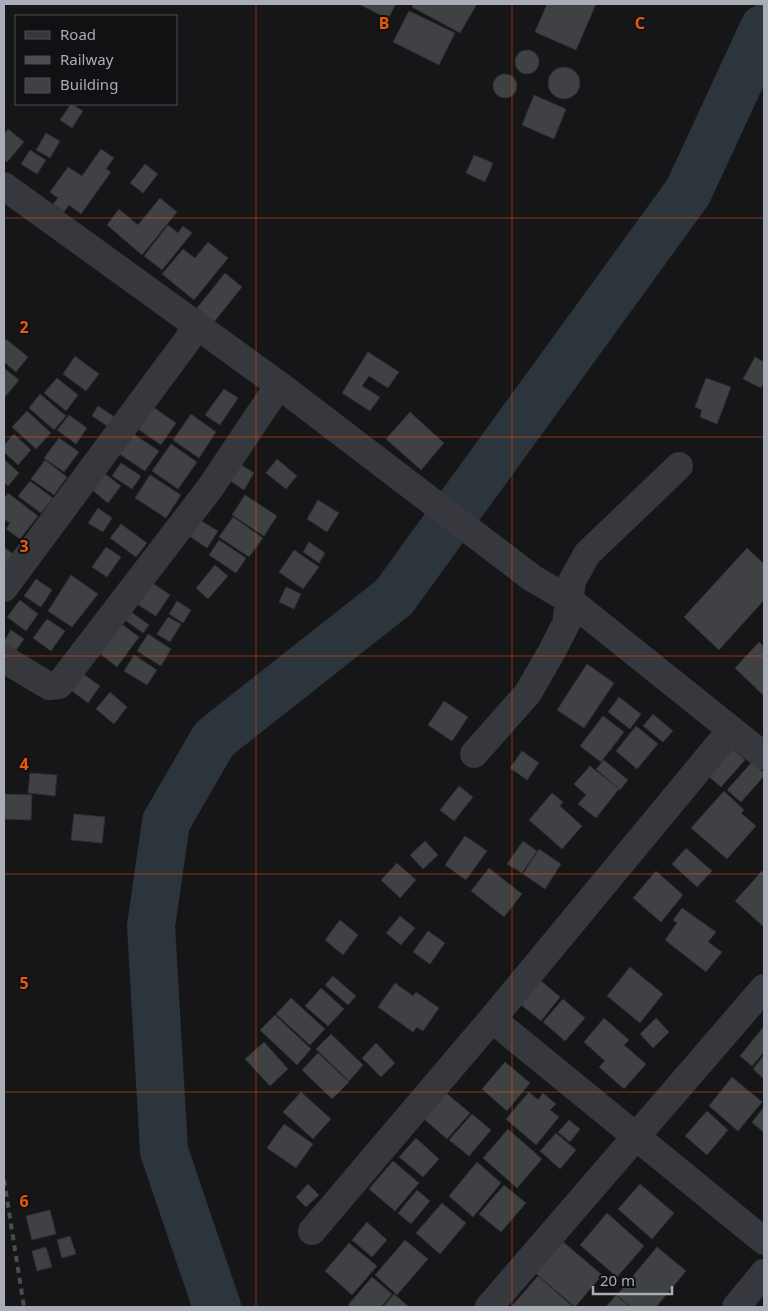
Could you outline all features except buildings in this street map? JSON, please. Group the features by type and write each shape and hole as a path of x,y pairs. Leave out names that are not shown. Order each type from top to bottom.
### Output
{"street":[{"path":"4,186 279,385 532,578 568,599 764,756"},
{"path":"4,588 198,326"},
{"path":"4,659 49,686 59,685 210,488 279,385"},
{"path":"474,754 528,693 566,624 572,581 587,554 679,466"},
{"path":"312,1232 492,1019 731,730"},
{"path":"489,1307 764,988"},
{"path":"492,1019 638,1136 764,1241"},
{"path":"736,1307 764,1273"}],"waterway":[{"path":"217,1307 164,1151 151,926 166,822 214,739 394,597 688,192 764,28"}],"railway":[{"path":"4,1180 24,1307"}]}
